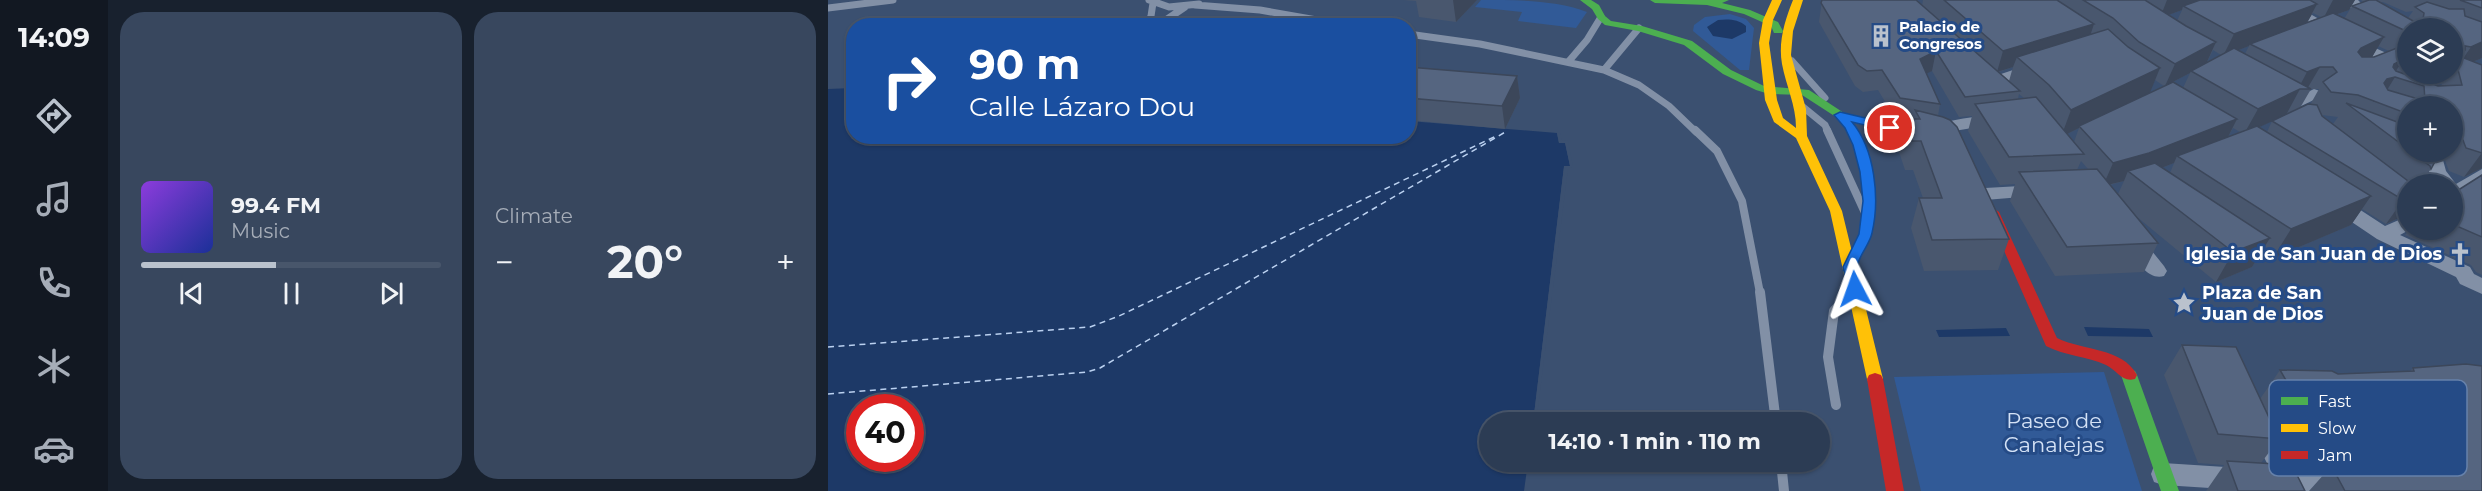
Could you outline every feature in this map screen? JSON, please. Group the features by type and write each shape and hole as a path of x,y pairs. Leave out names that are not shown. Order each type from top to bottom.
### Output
{"street":[{"path":"1655,0 1665,9"},
{"path":"1639,28 1665,9 1699,6 1725,0"},
{"path":"1777,0 1768,20 1764,56 1769,91 1778,120"},
{"path":"1798,0 1788,29 1786,55 1795,98 1804,122 1801,136"},
{"path":"2276,0 2320,26 2397,64"},
{"path":"2350,0 2351,16"},
{"path":"1590,6 1611,2"},
{"path":"1590,6 1614,25 1639,28 1660,36 1686,37 1727,72 1769,91 1795,98 1805,92 1840,115 1870,124 1932,135 1954,144"},
{"path":"1699,6 1768,20 1778,28 1778,47 1786,55"},
{"path":"2382,8 2367,12 2397,26"},
{"path":"2301,34 2351,16 2395,23"},
{"path":"2366,69 2387,60"},
{"path":"1994,81 2048,63"},
{"path":"1981,69 2009,95"},
{"path":"1727,72 1730,81 1745,96"},
{"path":"2298,106 2323,90"},
{"path":"1763,111 1801,136 1836,211 1875,377 1895,491"},
{"path":"1932,135 1956,125 2011,119"},
{"path":"2463,185 2482,174"},
{"path":"2060,190 1983,189 2051,342 2070,352 2104,355 2118,362 2128,372 2167,482 2361,487"},
{"path":"2319,192 2384,235 2463,272 2467,279 2482,287"},
{"path":"2120,224 2157,271"},
{"path":"2384,235 2397,228"},
{"path":"2250,406 2269,442"}],"lane":[{"path":"828,7 861,0"},
{"path":"828,7 893,0"},
{"path":"1150,18 1151,2 1169,7 1195,5 1214,0"},
{"path":"1243,0 1260,10"},
{"path":"1195,5 1260,10 1306,18"},
{"path":"1169,18 1186,6"},
{"path":"1569,60 1587,40 1590,6"},
{"path":"1604,70 1639,28"},
{"path":"1416,35 1569,60 1604,70 1639,85 1669,106 1717,151 1742,201 1762,301 1775,412"},
{"path":"1786,55 1850,126 1859,145 1867,172 1868,217 1865,234 1850,267"},
{"path":"1795,98 1825,125 1868,217"},
{"path":"1836,405 1828,357 1834,311 1855,289"},
{"path":"1782,472 1784,491"}],"green space":[{"path":"1481,0 1549,3 1587,12 1576,28 1518,21 1522,12 1475,7"},
{"path":"1730,14 1746,19 1754,28 1749,70 1740,70 1693,31 1694,25 1705,17"},
{"name":"Paseo de Canalejas","path":"2104,372 2142,491 1921,491 1894,377"}],"shaded area":[{"path":"1718,20 1740,22 1746,26 1746,32 1732,39 1713,36 1707,27"},
{"path":"846,88 846,144 1416,144 1416,122 1557,133 1559,143 1565,142 1570,166 1564,167 1534,412 1479,412 1479,472 1527,472 1524,491 828,491 828,89"},
{"path":"2084,327 2149,329 2153,337 2088,336"},
{"path":"2006,328 2010,336 1939,337 1936,330"}],"pier":[{"path":"1557,133 1560,133 1562,140 1568,141 1573,166 1568,169 1537,412 1534,412 1564,166 1570,166 1565,143 1559,143"}],"building":[{"name":"Palacio de Congresos","path":"1822,0 1916,0 2020,91 1965,97 1936,51 1920,59 1940,104 1900,98 1882,70 1867,71 1858,65 1821,3"},
{"path":"1944,0 2057,0 2094,24 2003,51"},
{"path":"2083,0 2145,0 2216,42 2175,64 2139,42 2113,18"},
{"path":"2200,0 2310,0 2317,4 2234,34 2183,6"},
{"path":"2376,0 2408,18 2397,18 2397,27 2352,6"},
{"path":"2460,0 2482,0 2482,8"},
{"path":"2427,2 2449,9 2464,9 2465,16 2482,22 2482,42 2471,47 2465,46 2463,50 2463,18 2423,18 2424,13 2415,7"},
{"path":"2333,13 2384,37 2361,48 2358,52 2362,57 2374,57 2397,48 2397,62 2393,67 2397,71 2397,78 2387,79 2384,83 2388,90 2408,96 2397,96 2397,110 2358,95 2331,92 2323,82 2337,72 2333,67 2320,67 2307,72 2250,44"},
{"path":"2108,29 2128,47 2160,68 2071,110 2049,85 2017,57"},
{"path":"2234,48 2311,89 2300,89 2258,109 2191,71"},
{"path":"2463,58 2482,65 2482,153 2466,148 2463,140 2463,96 2425,96 2424,86 2418,84 2462,85"},
{"path":"1416,68 1517,76 1502,106 1416,99"},
{"path":"2173,82 2237,119 2149,153 2113,163 2079,126"},
{"path":"2036,97 2084,154 2009,157 1975,104"},
{"path":"2346,103 2397,122 2397,141"},
{"path":"2308,104 2317,105 2322,116 2399,174 2397,196 2272,121"},
{"path":"1915,110 1943,117 1957,127 2009,239 1932,240 1919,198 1942,198 1921,141 1912,141 1904,119 1920,119"},
{"path":"2257,126 2371,196 2291,229 2177,156"},
{"path":"2425,162 2435,162 2431,169"},
{"path":"2155,163 2270,238 2233,252 2128,171"},
{"path":"2097,169 2158,243 2067,247 2019,172"},
{"path":"2482,175 2482,237 2463,229 2463,187"},
{"path":"2182,345 2236,347 2269,418 2269,438 2218,434"},
{"path":"2466,364 2482,366 2482,491 2345,491 2337,476 2467,476 2467,380 2286,380 2280,370 2332,371 2338,374 2414,371 2413,368"},
{"path":"2227,461 2269,464 2269,476 2298,476 2305,491 2238,491"}],"ferry route":[{"path":"828,394 1087,372 1100,368 1507,131"},
{"path":"828,347 1090,327 1119,316 1496,136"}],"traffic: fast":[{"path":"1585,0 1596,7 1601,17 1608,23 1639,28 1688,43 1727,72 1760,88 1769,91 1805,92 1840,115 1870,124 1936,137"},
{"path":"1655,0 1700,3 1724,0"},
{"path":"1707,2 1747,12 1775,24 1778,31"},
{"path":"2129,375 2170,491"}],"traffic: slow":[{"path":"1777,0 1768,20 1764,43 1771,100 1778,120 1801,136 1836,211 1875,379"},
{"path":"1798,0 1788,31 1786,55 1801,109 1801,136"}],"traffic: jam":[{"path":"1993,212 2051,342 2061,347 2113,361 2129,375"},
{"path":"1875,379 1895,491"}],"place":[{"name":"Palacio de Congresos","path":"1881,36"},
{"name":"Iglesia de San Juan de Dios","path":"2460,254"},
{"name":"Plaza de San Juan de Dios","path":"2184,303"}],"route":[{"path":"1855,289 1850,267 1865,234 1869,201 1867,172 1859,145 1850,126 1840,115 1890,128"}]}
